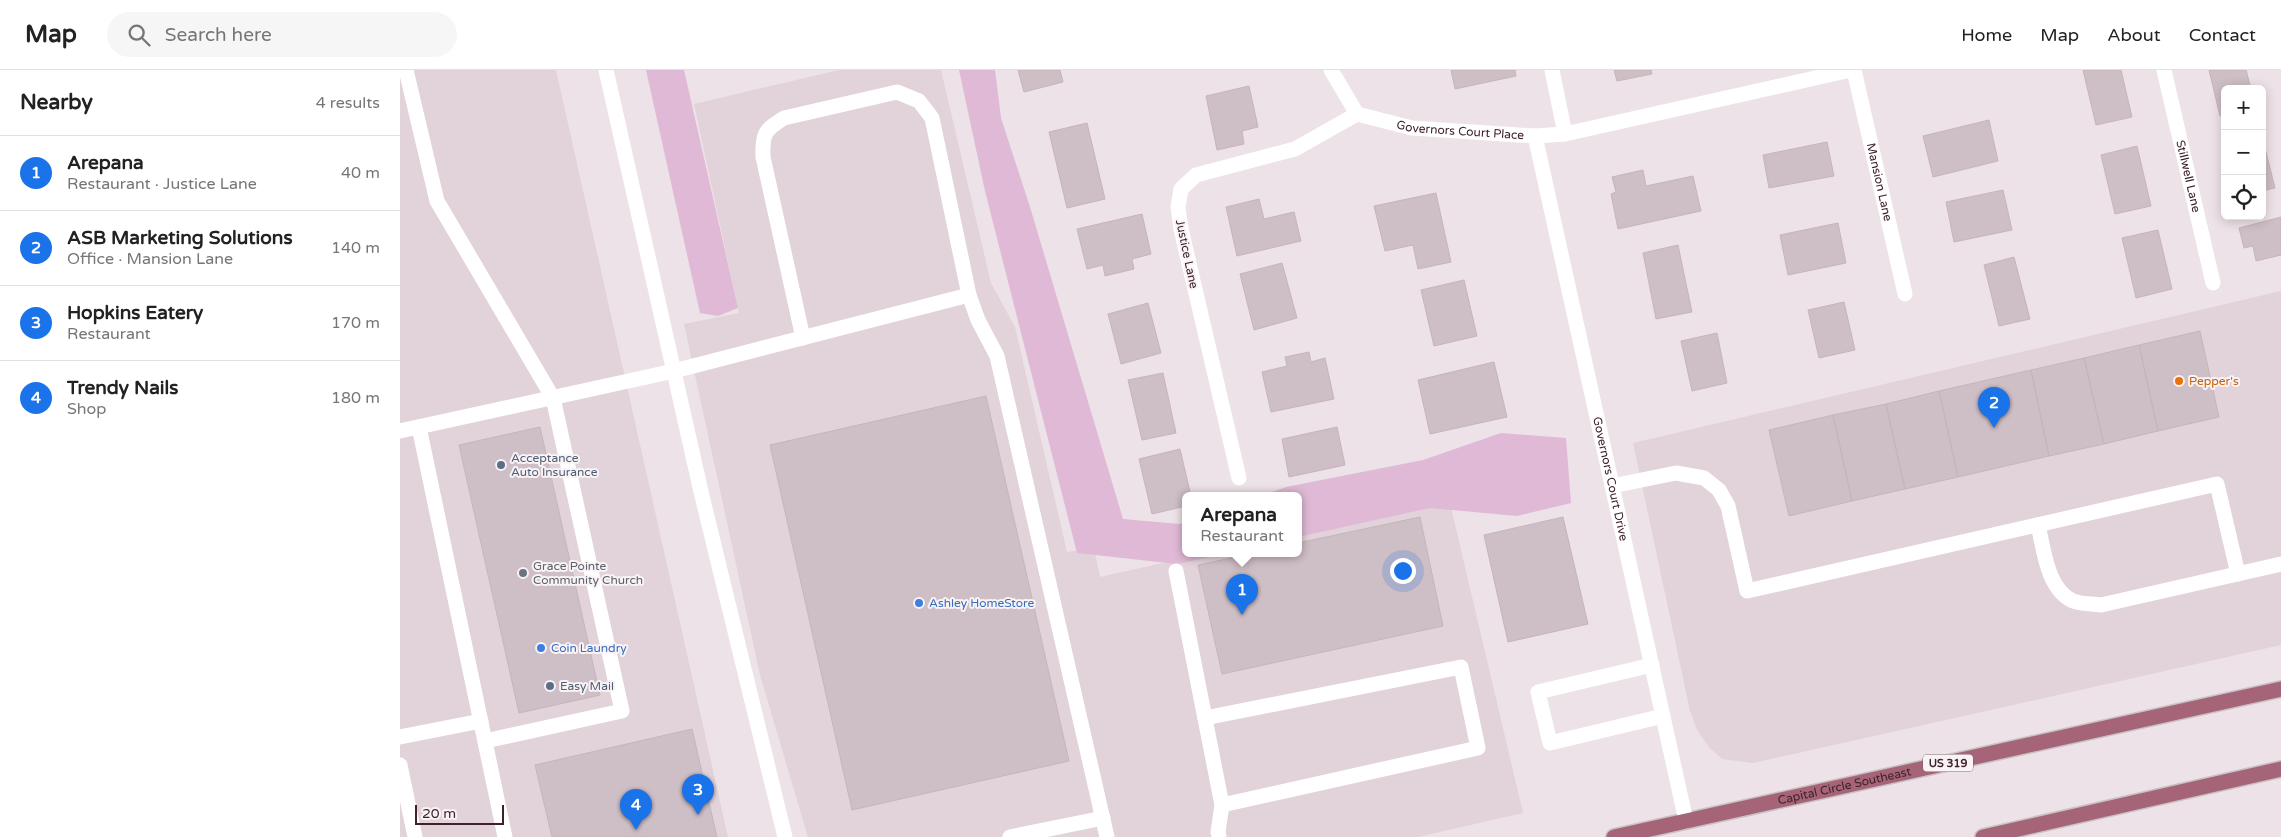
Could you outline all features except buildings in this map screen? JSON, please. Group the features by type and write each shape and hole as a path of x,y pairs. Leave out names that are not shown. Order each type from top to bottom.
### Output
{"main road":[{"name":"Capital Circle Southeast","path":"1614,837 2281,689"},
{"path":"1983,837 2281,769"},
{"path":"1677,837 1686,821"}],"street":[{"path":"406,70 436,201 553,398 622,711 485,741"},
{"path":"606,70 702,496 785,837"},
{"path":"1331,70 1357,114"},
{"path":"1552,70 1565,134 1835,72 1852,70"},
{"name":"Mansion Lane","path":"1852,70 1905,294"},
{"name":"Stillwell Lane","path":"2164,70 2213,283"},
{"path":"803,338 763,157 762,138 769,128 784,118 898,92 919,101 932,118 969,295 978,320 997,356 1107,837"},
{"name":"Governors Court Place","path":"1357,114 1412,128 1535,136 1565,134"},
{"name":"Justice Lane","path":"1239,478 1181,230 1178,208 1181,189 1196,175 1296,149 1357,114"},
{"name":"Governors Court Drive","path":"1535,136 1686,821"},
{"path":"400,431 674,371 969,295"},
{"path":"419,427 505,837"},
{"path":"1612,486 1676,473 1704,478 1720,490 1728,506 1748,591 2217,484 2238,574"},
{"path":"2038,525 2050,575 2065,595 2074,601 2100,605 2281,564"},
{"path":"1176,571 1222,805 1219,837"},
{"path":"1652,665 1538,692 1550,743 1663,716"},
{"path":"1205,718 1461,667 1478,748 1222,805"},
{"path":"400,737 480,721"},
{"path":"400,765 415,837"},
{"path":"1010,837 1103,818"}],"shaded area":[{"path":"400,70 556,70 728,837 400,837"},
{"path":"646,70 684,70 738,308 718,316 700,313"},
{"path":"839,70 941,70 991,283 1015,327 1067,552 1094,548 1100,577 1190,557 1302,557 1302,531 1449,499 1523,813 1418,837 808,837 760,675 684,324 739,313 694,104"},
{"path":"959,70 995,70 1001,118 1030,207 1123,519 1182,523 1182,557 1210,557 1177,564 1077,553 985,191"},
{"path":"2281,291 2281,645 1753,763 1722,759 1709,747 1697,730 1690,711 1633,443"},
{"path":"1501,433 1566,438 1571,503 1517,516 1430,508 1302,536 1302,492 1272,492 1286,487 1423,460"}],"place":[{"name":"Pepper's","path":"2179,381"},
{"name":"ASB Marketing Solutions","path":"1994,428"},
{"name":"Acceptance Auto Insurance","path":"501,465"},
{"name":"Grace Pointe Community Church","path":"523,573"},
{"name":"Ashley HomeStore","path":"919,603"},
{"name":"Arepana","path":"1242,615"},
{"name":"Coin Laundry","path":"541,648"},
{"name":"Easy Mail","path":"550,686"},
{"name":"Hopkins Eatery","path":"698,815"},
{"name":"Trendy Nails","path":"636,830"}]}
